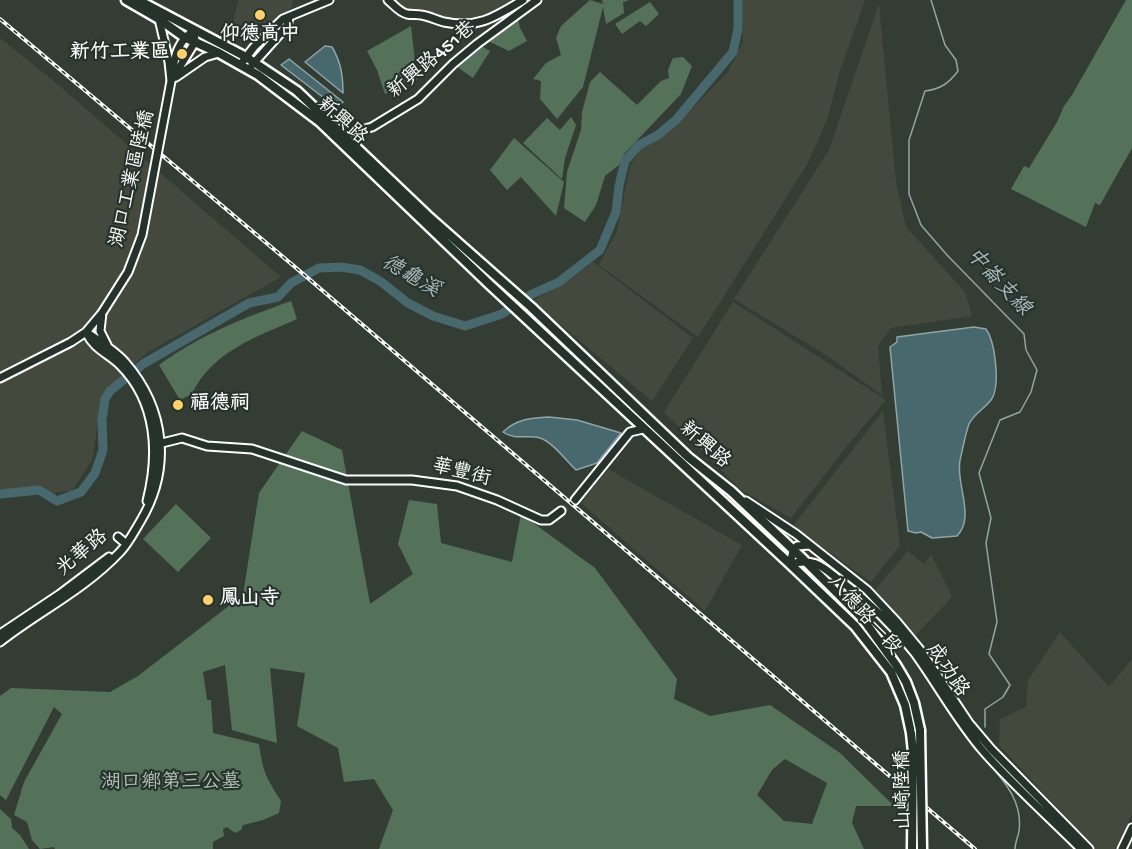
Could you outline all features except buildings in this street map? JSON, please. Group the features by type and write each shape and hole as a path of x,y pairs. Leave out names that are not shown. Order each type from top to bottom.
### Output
{"main road":[{"name":"新興路","path":"126,0 184,37 219,53 244,68 320,123 643,429 790,564"},
{"name":"新興路","path":"138,0 250,59 297,91 428,215 531,307 688,457 731,491 804,560"},
{"name":"八德路一段","path":"804,560 863,620 896,665 914,703 916,731"},
{"name":"八德路一段","path":"790,564 855,626 891,672 916,731"},
{"name":"山崎陸橋","path":"912,849 913,752 916,731"},
{"name":"山崎陸橋","path":"916,731 922,849"}],"street":[{"path":"244,68 250,59 287,26 289,18 329,0"},
{"path":"388,0 406,14 421,15 456,24 478,24 492,19 523,0"},
{"name":"新興路451巷","path":"344,135 372,127 404,109 418,99 477,44 537,0"},
{"path":"159,19 171,81"},
{"path":"171,81 195,42 194,30"},
{"path":"184,37 194,30"},
{"name":"湖口工業區陸橋","path":"0,378 68,344 86,332 102,313 128,272 142,235 175,56 184,37"},
{"path":"171,81 205,57 219,53"},
{"path":"102,313 100,331 111,350"},
{"name":"光華路","path":"0,642 67,598 122,550 151,503 161,462 147,406 132,375 111,350 86,332"},
{"name":"光華路","path":"86,332 91,344 132,375"},
{"path":"575,500 630,432 643,429"},
{"name":"華豐街","path":"158,444 182,438 207,446 252,449 346,480 412,480 457,486 497,500 541,520 549,520 561,511"},
{"name":"光華路","path":"0,634 120,548 121,539 147,501 158,444"},
{"name":"成功路","path":"731,491 810,545 867,590 897,622 938,674 969,723 991,749 1089,849"},
{"path":"804,560 790,564 796,546 810,545"},
{"name":"成功路","path":"804,560 816,564 863,597 891,625 915,653 965,729 986,754 1081,849"},
{"path":"1122,849 1132,828"}],"shaded area":[{"name":"仰德高中","path":"238,0 293,0 292,7 258,44 233,23"},
{"path":"395,0 514,0 482,20 454,20 403,7"},
{"path":"743,0 865,0 840,71 827,120 808,163 698,337 599,265 617,231 630,166 641,149 674,127 728,72 743,42"},
{"path":"879,4 896,183 906,227 965,292 972,316 891,328 878,346 882,395 826,355 734,299 829,150"},
{"path":"0,38 50,78 281,277 148,352 103,392 92,460 72,491 0,498"},
{"path":"593,262 693,338 652,401 532,301 572,278"},
{"path":"733,302 886,400 791,518 741,490 664,412"},
{"path":"883,411 900,545 871,582 793,526"},
{"path":"608,469 742,545 705,611 581,503"},
{"path":"908,551 924,564 931,555 952,597 915,636 874,591"},
{"path":"1060,632 1109,687 1132,659 1132,814 1115,849 1095,849 999,745 1000,719 1026,707 1028,680"}],"green space":[{"path":"590,0 603,4 602,0 629,0 623,2 624,13 606,24 603,7 583,87 557,119 540,99 541,81 533,79 546,63 561,55 556,38 561,26"},
{"path":"1126,0 1132,0 1132,148 1100,205 1095,203 1086,227 1011,189 1024,166 1029,168 1057,122"},
{"path":"650,2 659,14 646,26 640,21 622,34 615,24"},
{"path":"517,14 520,28 527,41 509,51 484,39"},
{"path":"411,26 417,80 385,94 377,70 367,51"},
{"path":"477,44 490,51 473,78 453,64"},
{"path":"683,57 692,66 681,94 624,154 619,165 605,176 596,205 585,222 564,208 567,172 581,130 582,112 590,82 600,72 637,105 661,81 669,78 668,70 673,58"},
{"path":"571,117 576,125 565,158 562,179 523,143 547,118 560,130"},
{"path":"514,138 564,182 556,216 521,177 507,190 490,170"},
{"path":"291,301 297,319 252,339 223,356 200,379 192,394 180,400 159,365 191,344 222,328"},
{"name":"湖口鄉第三公墓","path":"302,431 342,450 370,604 413,574 398,544 409,500 437,504 441,543 512,562 521,514 595,568 677,679 674,699 710,716 770,705 840,753 894,806 856,806 852,823 864,849 379,849 393,810 374,779 344,782 338,748 297,726 305,673 270,668 277,743 232,730 225,665 203,672 207,700 211,700 213,733 259,744 266,774 281,801 279,813 243,825 241,830 235,833 227,827 223,829 224,836 213,842 213,849 55,849 54,847 40,849 32,840 27,822 14,815 24,782 62,714 54,707 6,800 0,795 0,696 11,688 110,692 138,676 243,595 259,493","holes":["785,759 827,783 812,824 784,821 757,795 772,770"]},
{"path":"176,504 211,538 178,572 143,539"},
{"path":"0,809 11,819 12,828 20,835 29,849 0,849"}],"water":[{"path":"325,46 332,47 338,58 343,93 305,62"},
{"path":"289,59 343,102 337,108 281,65"},
{"path":"974,327 986,329 989,335 996,364 996,385 991,400 971,421 965,437 959,469 965,510 962,528 957,536 932,538 921,532 908,531 890,347 897,342 897,337"},
{"path":"549,417 577,420 621,433 597,463 576,470 545,440 535,437 517,437 503,432 519,422"}],"waterway":[{"name":"德龜溪","path":"0,494 39,490 57,501 81,492 95,473 103,450 102,420 105,399 110,391 143,364 249,303 278,297 291,283 319,268 341,267 360,270 380,281 408,303 433,316 465,326 502,314 532,294 559,282 600,250 616,212 625,161 639,145 658,135 676,120 733,52 738,29 738,0"},
{"name":"中崙支線","path":"931,0 945,45 956,60 958,71 944,85 925,91 909,140 909,194 921,225 1024,334 1026,350 1037,370 1031,392 1020,412 1000,420 979,473 991,518 986,543 997,622 989,654 1010,685 1003,697 985,709 985,727"},
{"path":"986,760 1011,792 1018,810 1019,831 1015,849"}],"tunnel":[{"path":"561,511 575,500"}],"railway":[{"path":"0,19 295,267 975,849"}],"place":[{"name":"仰德高中","path":"260,15"},
{"name":"新竹工業區","path":"182,54"},
{"name":"福德祠","path":"178,405"},
{"name":"鳳山寺","path":"208,600"}]}
